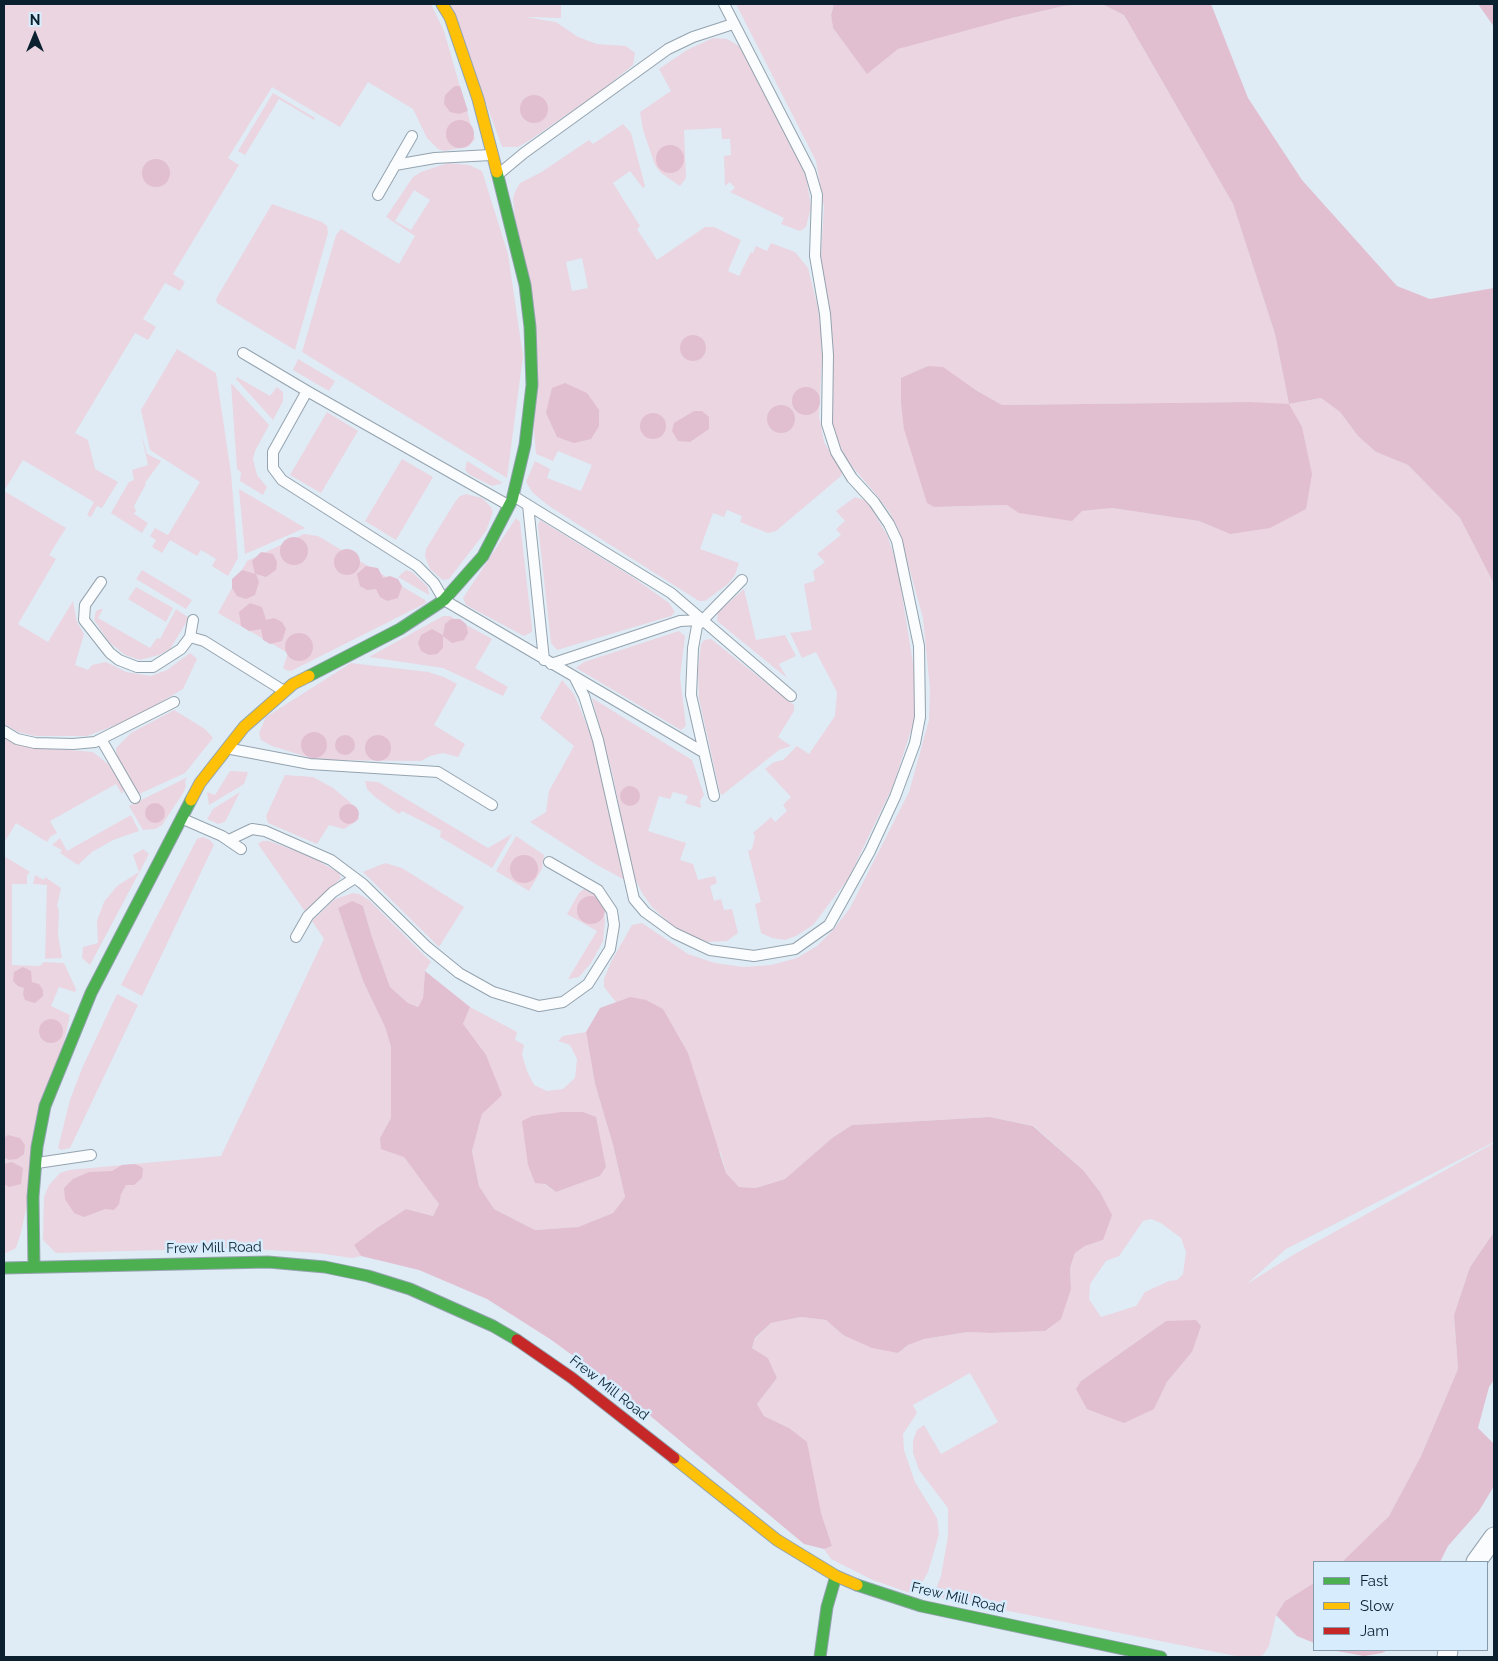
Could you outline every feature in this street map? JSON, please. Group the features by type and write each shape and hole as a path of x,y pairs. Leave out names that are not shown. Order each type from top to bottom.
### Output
{"street":[{"path":"34,1267 33,1197 45,1106 91,993 200,783 244,728 293,684 400,629 444,600 483,556 511,501 525,446 532,385 530,327 525,286 478,99 450,17 442,4"},
{"name":"Frew Mill Road","path":"4,1268 268,1262 325,1267 368,1276 410,1288 493,1326 533,1350 572,1378 777,1540 836,1576 866,1589 921,1606 1161,1657"},
{"path":"1477,1561 1494,1537"},
{"path":"820,1657 827,1607 836,1576"}],"lane":[{"path":"575,678 584,696 598,740 634,899 645,912 674,933 710,950 754,956 795,949 830,925 870,851 895,797 915,743 920,717 919,646 896,541 889,524 874,502 852,478 836,452 827,424 828,355 825,314 815,256 817,194 810,171 724,4"},
{"path":"497,175 524,153 668,49 693,37 733,24"},
{"path":"378,194 412,136"},
{"path":"395,165 434,158 492,155"},
{"path":"243,353 307,391 511,501 528,505 671,593 791,696"},
{"path":"307,391 273,452 274,468 282,480 417,566 434,583 444,600 703,752"},
{"path":"528,505 548,662"},
{"path":"714,796 691,695 692,648 697,626 701,620 742,580"},
{"path":"101,582 85,606 84,620 110,653 119,660 137,667 153,667 181,649 190,636 193,620"},
{"path":"548,662 680,621 701,620"},
{"path":"190,636 204,640 285,692"},
{"path":"4,731 17,739 35,743 73,744 101,739 174,702"},
{"path":"101,739 135,798"},
{"path":"227,748 310,764 438,772 492,804"},
{"path":"181,818 229,840 241,850"},
{"path":"229,840 252,829 265,831 331,860 355,878 427,947 459,972 493,992 540,1006 563,1002 588,984 610,949 614,926 612,911 598,890 548,862"},
{"path":"296,937 308,916 333,892 355,878"},
{"path":"36,1164 91,1155"}],"shaded area":[{"path":"4,4 431,4 444,31 475,139 468,147 444,151 438,149 427,138 413,109 368,82 340,127 272,87 228,158 239,165 173,274 185,282 180,291 165,283 143,319 156,327 148,340 135,333 75,433 88,440 95,469 118,482 102,508 97,506 91,517 87,515 94,502 23,460 4,491"},
{"path":"450,4 561,4 561,18 525,17 556,22 578,37 597,44 626,46 635,53 633,65 601,91 530,140 518,147 502,147"},
{"path":"736,4 834,4 831,15 833,28 867,73 898,49 960,30 1064,6 1102,4 1124,15 1233,204 1275,334 1289,404 1321,398 1340,412 1358,436 1376,452 1408,465 1460,518 1494,584 1494,1142 1286,1249 1247,1284 1293,1255 1494,1143 1494,1232 1470,1267 1454,1315 1458,1369 1421,1456 1389,1516 1343,1561 1313,1561 1313,1584 1285,1601 1276,1615 1269,1646 1263,1655 1258,1657 1241,1657 933,1596 941,1576 948,1536 948,1508 919,1470 913,1453 913,1441 917,1430 924,1425 941,1454 998,1422 970,1373 913,1405 917,1413 903,1434 904,1450 915,1482 937,1518 939,1534 928,1572 918,1590 910,1593 873,1580 831,1559 824,1549 832,1546 789,1428 764,1416 757,1404 777,1378 768,1358 752,1348 755,1339 771,1323 801,1317 826,1320 843,1335 898,1353 908,1345 924,1339 968,1332 1045,1331 1071,1289 1070,1268 1075,1253 1085,1246 1103,1240 1100,1192 1083,1170 1034,1126 990,1117 852,1125 832,1138 785,1179 756,1188 739,1187 726,1173 721,1154 630,997 616,1002 604,987 604,979 611,962 632,925 642,923 688,954 715,963 744,967 771,965 797,958 817,946 834,929 850,908 909,792 929,720 930,689 923,618 899,531 890,513 879,498 846,459 832,426 833,343 821,256 824,207 816,161","holes":["928,366 1002,405 1249,402 1230,534 1199,521 1112,508 1082,511 1007,505 934,507 901,403 901,379","1151,1219 1161,1223 1181,1238 1186,1252 1183,1274 1177,1280 1169,1281 1145,1292 1136,1306 1101,1317 1089,1299 1090,1284 1106,1261 1119,1256 1143,1221","1166,1321 1192,1352 1167,1382 1154,1409 1081,1381"]},
{"path":"834,4 1089,4 1064,6 1012,18 898,49 867,74 833,28 831,15"},
{"path":"1102,4 1211,4 1248,98 1302,180 1397,286 1430,299 1494,288 1494,584 1460,518 1408,465 1376,452 1358,436 1340,412 1321,398 1289,404 1275,334 1233,204 1124,15"},
{"path":"1478,4 1494,4 1494,26 1492,24"},
{"path":"713,38 727,39 739,46 802,166 807,181 811,207 806,227 800,231 781,224 784,218 730,192 735,188 730,182 725,186 724,156 731,155 730,139 722,139 721,128 684,130 686,178 680,186 661,173 655,165 643,130 640,112 671,91 659,69 687,50"},
{"path":"455,86 460,86 468,111 459,114 450,112 444,104 445,95"},
{"path":"273,93 315,118 314,120 279,99 245,155 238,151"},
{"path":"534,95 544,99 548,109 544,119 534,123 524,119 520,109 524,99"},
{"path":"460,120 470,124 474,134 470,144 460,148 450,144 446,134 450,124"},
{"path":"623,124 631,133 645,186 643,188 630,171 613,183 640,226 637,229 657,260 705,227 714,227 741,240 728,271 739,276 756,246 767,251 771,243 795,252 808,268 817,304 822,356 819,416 824,442 842,472 841,476 776,531 768,533 740,522 742,516 727,510 724,517 713,513 700,549 739,563 735,575 728,584 705,601 699,601 549,506 533,493 526,482 535,461 550,469 547,478 581,491 592,465 558,451 553,461 536,454 513,198 520,183 540,173 589,140 593,144","holes":["582,258 588,288 572,291 566,262"]},
{"path":"670,145 680,149 684,159 680,169 670,173 660,169 656,159 660,149"},
{"path":"156,159 166,163 170,173 166,183 156,187 146,183 142,173 146,163"},
{"path":"448,163 469,165 482,171 508,254 523,356 507,478 302,352 336,235 341,229 399,264 415,236 386,217 413,177 421,172","holes":["414,190 430,200 411,230 395,221"]},
{"path":"272,204 322,222 327,226 328,233 295,350 217,303 216,299"},
{"path":"693,335 702,339 706,348 702,357 693,361 684,357 680,348 684,339"},
{"path":"177,349 216,373 231,473 238,558 228,576 212,566 216,559 201,550 197,556 170,540 162,553 152,547 156,540 150,536 155,528 168,535 200,482 150,450 141,410"},
{"path":"298,359 335,381 329,391 293,370"},
{"path":"928,366 943,367 977,391 1002,405 1249,402 1289,404 1302,427 1312,474 1306,509 1270,528 1230,534 1199,521 1112,508 1082,511 1072,521 1019,513 1007,505 934,507 927,503 904,429 901,378"},
{"path":"237,377 270,396 277,387 283,392 283,401 273,420 236,379"},
{"path":"231,383 269,425 255,451 253,459 257,475 267,487 263,495 240,481 241,472 237,469"},
{"path":"565,383 587,393 599,410 599,426 591,439 574,443 557,437 546,413 552,388"},
{"path":"806,387 816,391 820,401 816,411 806,415 796,411 792,401 796,391"},
{"path":"781,405 791,409 795,419 791,429 781,433 771,429 767,419 771,409"},
{"path":"694,411 702,411 709,417 709,429 690,442 678,441 672,431 674,423"},
{"path":"327,412 358,431 321,493 290,475"},
{"path":"653,413 662,417 666,426 662,435 653,439 644,435 640,426 644,417"},
{"path":"141,433 147,454 161,461 145,483 134,506 136,511 134,514 148,523 142,533 111,513 129,482 134,480 132,470 148,465"},
{"path":"402,459 433,477 396,540 365,521"},
{"path":"467,461 503,483 492,486 470,475 465,470"},
{"path":"239,489 285,516 305,528 245,554"},
{"path":"4,491 66,528 49,555 56,559 18,624 48,642 73,601 77,622 84,634 75,665 88,670 92,665 106,662 126,672 151,676 167,670 190,653 197,659 183,689 132,719 87,736 35,736 18,732 4,724"},
{"path":"466,494 482,498 491,507 493,512 486,531 449,579 443,580 430,569 425,556 426,549 455,502 460,496"},
{"path":"855,497 867,501 887,535 897,564 916,682 914,721 893,786 848,879 813,925 796,936 785,940 772,938 761,933 755,904 761,902 748,851 752,849 755,836 753,833 771,817 775,822 787,811 783,805 791,797 765,769 774,762 783,760 797,746 809,754 835,716 837,692 816,652 802,658 790,633 812,630 804,584 815,581 813,571 825,562 817,554 841,535 836,529 845,521 836,511"},
{"path":"516,518 520,522 532,628 532,632 524,636 466,605 463,598"},
{"path":"540,520 634,578 669,603 675,612 671,616 557,650 551,643 538,525"},
{"path":"304,534 318,536 425,600 426,603 291,671 286,670 283,668 288,653 218,613 247,561"},
{"path":"294,537 304,541 308,551 304,561 294,565 284,561 280,551 284,541"},
{"path":"347,549 356,553 360,562 356,571 347,575 338,571 334,562 338,553"},
{"path":"261,552 273,554 277,562 276,570 266,577 256,574 259,582 255,595 246,599 237,596 232,588 232,579 242,570 255,574 252,561"},
{"path":"366,566 378,568 383,578 390,576 398,579 402,586 398,598 387,601 380,597 376,589 367,590 360,586 357,574"},
{"path":"142,570 192,600 186,609 136,579"},
{"path":"406,570 412,572 428,587 429,595 398,577"},
{"path":"136,587 173,608 166,622 128,599"},
{"path":"744,589 756,640 785,635 796,656 779,664 787,678 717,621 718,612"},
{"path":"250,603 262,607 266,620 274,618 282,622 286,629 282,641 270,644 263,640 261,629 249,631 241,626 239,612"},
{"path":"103,609 98,618 150,648 157,638 160,639 176,609 189,618 170,649 159,655 140,660 125,655 109,642 94,620 96,611"},
{"path":"443,616 450,616 492,639 475,668 508,687 503,696 443,668 369,657"},
{"path":"451,619 460,619 466,624 468,633 464,640 452,643 443,636 443,648 437,654 429,655 421,651 418,643 421,635 432,629 443,635 445,624"},
{"path":"679,631 685,636 680,677 686,726 681,730 576,668 584,662"},
{"path":"299,633 309,637 313,647 309,657 299,661 289,657 285,647 289,637"},
{"path":"711,639 794,705 794,711 778,737 791,746 779,750 722,795 699,699 698,670 701,644 704,640"},
{"path":"351,663 428,672 457,684 434,725 465,744 458,757 443,753 430,756 421,761 317,760 272,746 261,740 259,733 266,717"},
{"path":"562,680 574,694 597,750 625,880 597,865 530,822 546,812 549,791 574,746 540,718"},
{"path":"592,698 692,760 704,795 700,801 701,808 685,803 688,796 673,792 670,799 659,796 648,831 686,843 680,860 693,864 698,880 715,876 717,883 710,886 714,901 721,899 724,910 732,909 738,933 727,941 707,942 675,928 652,907 642,893 632,872 613,776"},
{"path":"174,710 205,729 213,738 185,773 139,794 117,760 116,748 131,733"},
{"path":"314,732 323,736 327,745 323,754 314,758 305,754 301,745 305,736"},
{"path":"345,735 352,738 355,745 352,752 345,755 338,752 335,745 338,738"},
{"path":"378,735 387,739 391,748 387,757 378,761 369,757 365,748 369,739"},
{"path":"4,736 32,747 93,752 108,764 124,790 122,794 116,784 50,821 57,833 50,837 47,842 16,823 4,843"},
{"path":"230,771 248,772 244,784 209,805 207,792 215,795"},
{"path":"285,775 313,777 333,788 350,802 359,819 344,829 329,825 317,844 268,823 266,816"},
{"path":"188,777 185,781 186,786 183,793 162,825 155,829 143,830 129,806"},
{"path":"365,781 378,782 488,848 512,834 492,868 440,837 441,831 402,811 399,814 375,797 367,789"},
{"path":"630,786 637,789 640,796 637,803 630,806 623,803 620,796 623,789"},
{"path":"240,792 225,822 218,824 207,819 213,809"},
{"path":"155,803 162,806 165,813 162,820 155,823 148,820 145,813 148,806"},
{"path":"349,804 356,807 359,814 356,821 349,824 342,821 339,814 342,807"},
{"path":"131,815 139,831 113,840 92,852 78,865 60,853 62,850 52,845 60,838 67,851"},
{"path":"516,836 544,855 542,869 529,891 496,871"},
{"path":"203,837 210,840 214,845 142,996 121,985 197,839"},
{"path":"262,841 269,841 312,857 339,873 341,878 306,913 258,844"},
{"path":"143,849 149,854 90,965 82,958 83,947 98,943 97,921 104,902 117,886 139,872 133,855"},
{"path":"524,855 534,859 538,869 534,879 524,883 514,879 510,869 514,859"},
{"path":"4,856 30,872 27,875 27,884 12,884 12,965 40,966 44,962 64,963 76,989 75,992 59,987 51,1006 70,1015 21,1232 16,1248 4,1254"},
{"path":"385,863 402,868 464,907 439,947 363,872"},
{"path":"35,875 44,880 45,877 61,888 57,906 59,911 58,935 62,958 45,959 47,885 33,884"},
{"path":"584,889 592,890 598,895 603,907 605,920 603,941 591,963 579,977 568,979 597,931 567,914 579,893"},
{"path":"353,893 369,900 431,962 425,971 423,998 418,1007 408,1003 390,987 363,906 338,908 363,981 385,1027 391,1047 391,1118 380,1138 404,1157 439,1204 433,1216 406,1209 354,1245 361,1256 352,1258 317,1253 236,1248 56,1253 43,1240 44,1197 49,1185 60,1173 69,1170 221,1156 324,939 312,921 335,899"},
{"path":"591,896 601,900 605,910 601,920 591,924 581,920 577,910 581,900"},
{"path":"352,901 363,906 390,987 408,1003 418,1007 423,998 425,971 470,1007 463,1024 486,1055 502,1095 482,1114 472,1151 479,1186 494,1209 535,1230 578,1227 613,1213 625,1197 613,1145 595,1084 586,1032 600,1008 630,997 646,1000 663,1009 688,1053 726,1173 739,1187 756,1188 785,1179 832,1138 852,1125 990,1117 1033,1126 1083,1170 1100,1192 1112,1215 1103,1240 1085,1246 1075,1253 1070,1268 1071,1289 1061,1319 1045,1331 968,1332 924,1339 908,1345 898,1353 872,1348 843,1335 826,1320 801,1317 771,1323 755,1338 752,1348 768,1358 777,1378 757,1404 764,1416 789,1428 807,1442 821,1513 832,1546 824,1549 804,1544 612,1384 550,1339 487,1299 419,1270 361,1256 354,1245 377,1228 406,1209 433,1216 439,1204 404,1157 381,1149 380,1138 391,1118 391,1047 385,1027 363,981 338,908"},
{"path":"23,967 31,971 32,982 39,984 43,990 43,996 35,1003 25,1000 24,988 18,986 13,981 14,972"},
{"path":"117,994 138,1005 70,1148 62,1150 58,1148 70,1100 83,1066"},
{"path":"470,1007 517,1032 515,1040 524,1045 522,1055 534,1085 547,1091 563,1089 575,1078 577,1059 570,1045 558,1041 563,1036 586,1032 595,1084 613,1145 625,1197 613,1213 578,1227 535,1230 494,1209 479,1186 472,1151 482,1114 463,1024","holes":["562,1112 606,1167 600,1176 556,1192 544,1184"]},
{"path":"51,1019 60,1022 63,1031 60,1040 51,1043 42,1040 39,1031 42,1022"},
{"path":"562,1112 583,1112 596,1117 606,1167 600,1176 556,1192 545,1184 535,1183 528,1165 522,1121 532,1116"},
{"path":"8,1135 20,1138 25,1145 24,1154 17,1159 9,1160 4,1157 4,1138"},
{"path":"12,1162 23,1168 21,1184 9,1187 4,1184 4,1164"},
{"path":"135,1164 143,1168 142,1178 134,1185 126,1185 121,1194 119,1204 114,1210 105,1209 84,1217 74,1213 65,1199 64,1188 73,1179 89,1172 112,1171 122,1165"},
{"path":"1494,1232 1494,1380 1489,1387 1478,1428 1494,1444 1494,1486 1479,1511 1448,1546 1440,1561 1343,1561 1389,1516 1421,1456 1458,1369 1454,1315 1470,1267"},
{"path":"1196,1320 1201,1326 1192,1352 1167,1382 1154,1409 1124,1423 1087,1409 1076,1389 1081,1381 1166,1321"},
{"path":"1313,1584 1313,1643 1297,1636 1276,1615 1285,1601"},
{"path":"1336,1651 1386,1651 1364,1656"}],"traffic: fast":[{"path":"309,676 400,629 444,600 483,556 512,500 525,445 532,385 530,327 525,285 497,172"},
{"path":"34,1267 33,1197 37,1147 45,1106 91,993 191,800"},
{"path":"4,1268 268,1262 325,1267 368,1276 410,1289 493,1326 517,1340"},
{"path":"820,1657 827,1607 836,1576"},
{"path":"857,1585 921,1606 1161,1657"}],"traffic: slow":[{"path":"442,4 450,17 478,99 497,172"},
{"path":"191,800 200,783 244,727 293,684 309,676"},
{"path":"674,1458 777,1540 836,1576 857,1585"}],"traffic: jam":[{"path":"517,1340 572,1378 674,1458"}]}
